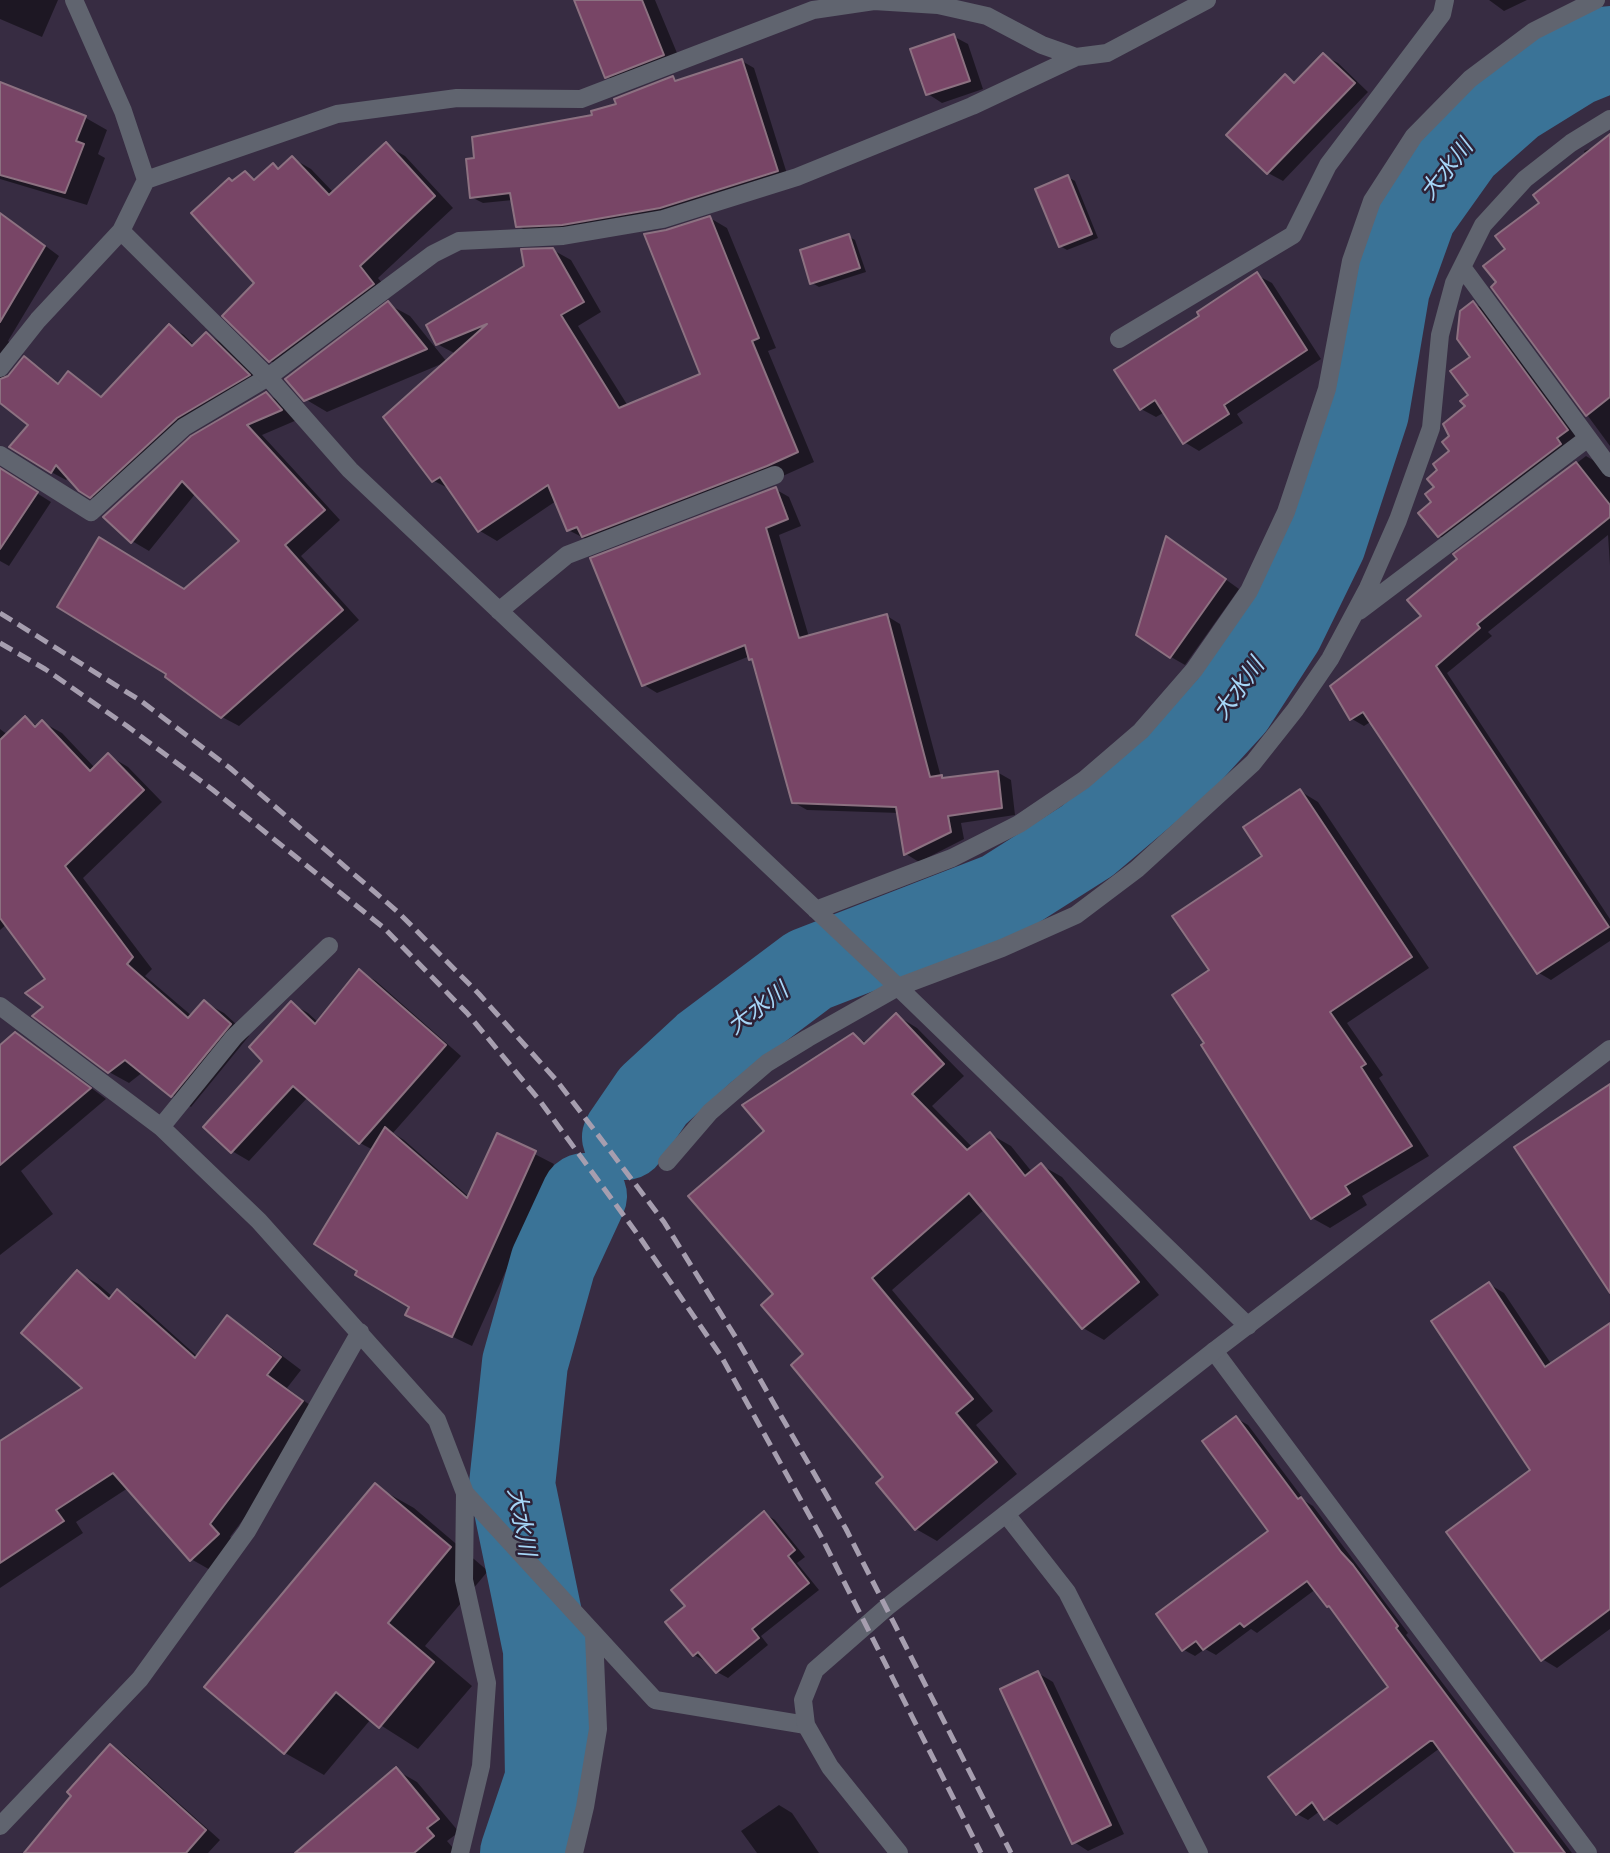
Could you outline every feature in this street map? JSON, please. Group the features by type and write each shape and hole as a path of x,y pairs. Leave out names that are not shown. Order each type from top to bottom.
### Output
{"street":[{"path":"74,0 122,111 146,180"},
{"path":"0,455 91,512 184,427 268,377 433,254 458,241 563,236 663,219 797,177 972,106 1076,57 1107,53 1207,0"},
{"path":"1119,339 1293,234 1328,165 1442,14 1445,0"},
{"path":"822,916 952,858 1019,824 1084,780 1141,731 1194,670 1249,591 1286,512 1327,389 1352,261 1373,201 1414,136 1470,79 1534,31 1596,0"},
{"path":"0,368 38,320 121,231 146,180 337,114 457,98 581,99 813,9 874,1 938,5 987,16 1042,45 1076,57"},
{"path":"667,1162 710,1112 767,1063 893,983 1002,948 1076,915 1137,869 1252,763 1295,710 1330,659 1354,616 1398,520 1431,428 1440,335 1454,283 1483,225 1525,179 1571,143 1610,119"},
{"path":"121,231 268,377 350,470 893,983 1248,1326"},
{"path":"1462,267 1610,468"},
{"path":"1354,616 1588,439"},
{"path":"499,611 568,555 775,475"},
{"path":"161,1127 234,1037 330,946"},
{"path":"3,1014 161,1127 259,1221 437,1420 465,1493 655,1700 806,1725"},
{"path":"899,1853 830,1767 806,1725 803,1700 815,1670 865,1624 1214,1351 1610,1049"},
{"path":"0,1826 140,1679 171,1637 247,1531 360,1332"},
{"path":"1214,1351 1588,1853"},
{"path":"460,1853 481,1766 487,1683 464,1580 465,1493"},
{"path":"1006,1514 1067,1592 1199,1853"},
{"path":"574,1853 598,1729 594,1635"}],"building":[{"path":"574,0 642,0 664,55 605,78"},
{"path":"954,34 970,81 926,95 910,49"},
{"path":"1323,53 1355,83 1267,174 1226,135 1285,74 1294,83"},
{"path":"742,59 778,171 660,208 562,225 516,227 510,193 470,198 466,159 474,158 472,137 592,115 591,111 616,104 614,99 673,76 675,81"},
{"path":"0,82 86,116 76,141 84,144 65,193 0,175"},
{"path":"1610,134 1610,397 1586,416 1491,287 1496,282 1483,266 1505,249 1495,236 1539,203 1533,195"},
{"path":"386,142 435,196 360,266 374,284 269,362 222,316 254,283 191,213 229,178 232,181 245,171 254,180 273,163 278,169 292,156 329,195"},
{"path":"1068,175 1092,234 1059,247 1035,189"},
{"path":"0,213 45,246 0,322"},
{"path":"710,216 759,338 752,341 798,452 582,537 577,527 567,531 548,485 478,532 440,477 432,482 383,417 487,324 436,345 426,325 524,266 521,249 553,248 584,302 561,315 619,408 700,374 644,234"},
{"path":"849,234 860,268 810,284 800,250"},
{"path":"1257,272 1307,350 1224,405 1229,414 1183,444 1155,400 1140,410 1114,370 1199,316 1197,312"},
{"path":"388,301 427,349 304,401 285,379"},
{"path":"1473,301 1568,430 1557,438 1561,444 1438,537 1418,513 1431,502 1425,494 1434,487 1427,479 1437,470 1433,464 1449,451 1442,442 1449,436 1443,424 1465,406 1460,401 1468,395 1450,371 1470,357 1457,339 1460,311"},
{"path":"169,324 192,346 206,332 250,375 177,418 90,498 79,491 56,465 51,473 9,447 28,425 0,403 0,379 8,376 24,356 58,384 68,371 101,397"},
{"path":"266,392 282,410 247,425 325,510 285,545 343,610 221,718 165,677 166,674 57,607 99,537 184,589 239,541 182,481 131,543 103,517 191,436"},
{"path":"1576,462 1610,505 1610,517 1477,624 1480,628 1436,666 1609,927 1537,974 1363,712 1350,720 1330,686 1421,616 1407,600 1457,559 1453,554"},
{"path":"0,468 38,492 0,549"},
{"path":"776,487 788,519 766,528 799,638 887,614 930,777 998,771 1002,808 948,816 951,832 904,855 896,807 792,803 752,659 749,660 745,645 642,686 590,558"},
{"path":"1166,536 1226,579 1170,658 1136,635"},
{"path":"25,716 35,727 42,720 90,771 108,753 144,790 65,866 133,957 127,964 188,1018 204,1000 231,1024 171,1097 125,1060 108,1073 32,1016 43,1007 25,993 45,979 0,918 0,740"},
{"path":"1300,789 1412,957 1330,1012 1366,1064 1361,1067 1412,1146 1345,1186 1350,1194 1311,1219 1172,995 1209,970 1172,916 1262,856 1243,827"},
{"path":"359,969 446,1045 359,1144 293,1086 231,1153 203,1127 262,1061 249,1047 291,1001 315,1024"},
{"path":"896,1013 944,1064 912,1094 967,1150 990,1132 1025,1176 1041,1163 1139,1282 1082,1329 969,1193 872,1278 973,1399 956,1413 997,1462 915,1530 876,1483 883,1477 791,1365 803,1354 761,1305 773,1294 688,1196 764,1131 742,1105 853,1033 864,1044"},
{"path":"15,1032 91,1088 0,1165 0,1045"},
{"path":"1610,1084 1610,1293 1514,1147"},
{"path":"385,1127 467,1198 497,1133 536,1151 452,1337 405,1315 409,1307 355,1275 357,1271 314,1244"},
{"path":"77,1270 109,1299 117,1289 195,1358 227,1315 281,1357 267,1375 303,1401 210,1524 219,1534 190,1561 113,1473 56,1510 64,1521 0,1563 0,1441 82,1388 21,1333"},
{"path":"1489,1282 1545,1367 1610,1323 1610,1609 1541,1661 1446,1532 1530,1470 1431,1321"},
{"path":"1236,1416 1298,1499 1301,1497 1353,1565 1398,1626 1396,1628 1565,1853 1515,1853 1433,1741 1324,1820 1312,1802 1296,1815 1268,1777 1388,1687 1329,1606 1327,1607 1307,1581 1244,1627 1240,1623 1203,1650 1196,1641 1182,1651 1156,1614 1268,1531 1202,1441"},
{"path":"375,1483 451,1547 388,1623 434,1662 379,1728 336,1692 284,1754 204,1687"},
{"path":"764,1511 795,1550 788,1556 809,1583 752,1629 759,1638 716,1673 698,1652 693,1656 665,1622 685,1606 671,1590"},
{"path":"1038,1671 1111,1825 1072,1844 1000,1689"},
{"path":"110,1744 206,1830 186,1853 24,1853 71,1796 67,1792"},
{"path":"396,1767 439,1819 427,1828 434,1836 414,1853 295,1853"}],"waterway":[{"name":"大水川","path":"625,1137 653,1096 705,1048 809,970 1002,895 1087,841 1179,763 1232,705 1281,629 1323,543 1366,412 1387,288 1414,213 1461,147 1512,102 1575,63 1610,49"},
{"name":"大水川","path":"523,1853 548,1779 546,1649 512,1485 525,1363 553,1263 584,1196"}],"railway":[{"path":"0,613 141,701 230,768 398,912 479,994 557,1081 664,1222 738,1341 846,1529 1011,1853"},
{"path":"0,643 45,669 127,726 213,790 384,928 467,1013 540,1101 641,1239 721,1356 823,1540 981,1853"}]}
